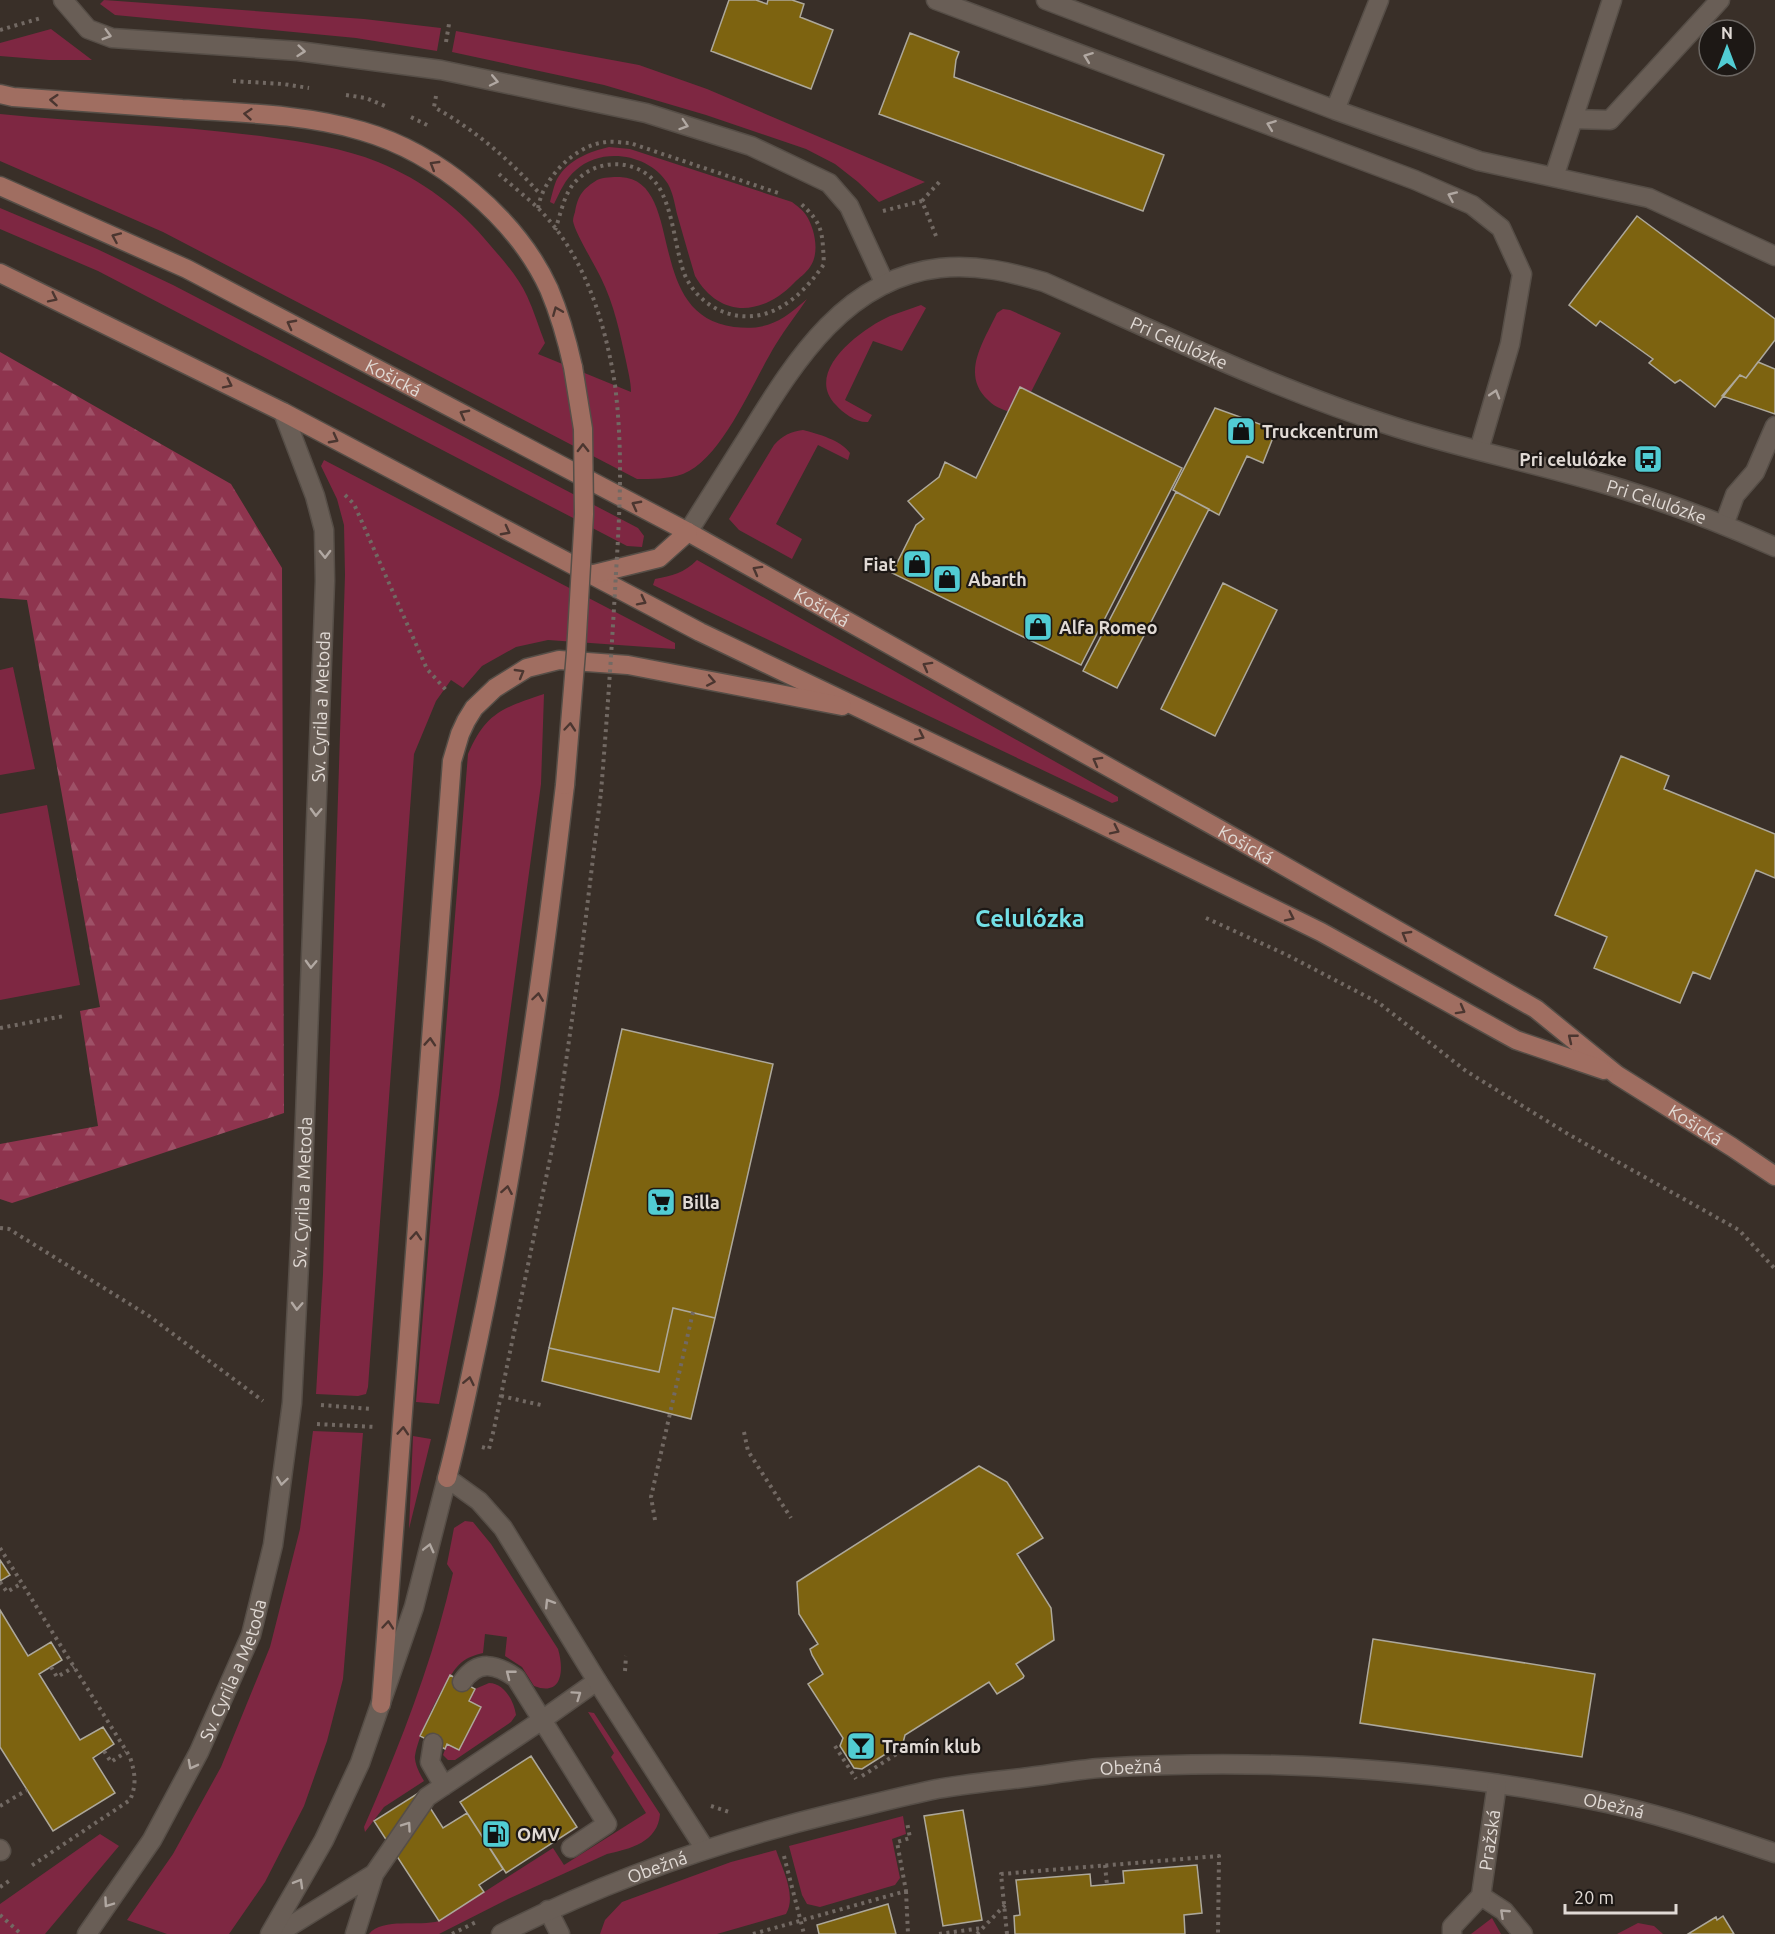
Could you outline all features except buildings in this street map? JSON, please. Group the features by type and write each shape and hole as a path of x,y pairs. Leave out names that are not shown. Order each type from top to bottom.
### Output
{"main road":[{"path":"0,94 14,97 310,119 364,132 412,151 446,172 477,196 502,221 525,250 548,287 564,329 583,429 584,514 565,785 546,945 522,1107 494,1263 458,1438 447,1478"},
{"name":"Košická","path":"0,186 187,269 688,532 1536,1009 1617,1075 1775,1176"},
{"name":"Košická","path":"0,273 283,412 700,632 1321,932 1516,1040 1617,1075"},
{"path":"590,574 659,558 688,532"},
{"path":"381,1704 452,761 460,734 474,708 495,688 527,668 559,660 627,665 867,711"}],"street":[{"path":"63,0 88,29 112,38 276,49 441,70 646,113 751,146 829,183 849,206 885,284"},
{"path":"936,0 1415,180 1472,205 1501,228 1522,274 1510,344 1479,450"},
{"path":"1046,0 1335,110 1479,161 1648,198 1775,256"},
{"path":"1335,110 1379,0"},
{"path":"1554,177 1612,0"},
{"path":"1573,119 1610,120 1720,0"},
{"name":"Pri Celulózke","path":"688,532 803,352 831,322 860,299 885,284 910,274 941,268 975,267 1017,274 1044,282 1252,375 1314,400 1397,428 1631,492 1724,525 1775,547"},
{"name":"Sv. Cyrila a Metoda","path":"87,1934 153,1840 199,1752 251,1635 273,1545 290,1423 301,1225 325,581 324,530 315,496 283,412"},
{"path":"1724,525 1735,495 1755,472 1775,426"},
{"path":"270,1934 324,1840 360,1763 414,1607 447,1478 479,1501 503,1528 597,1681 705,1849"},
{"path":"462,1682 470,1671 482,1666 501,1668 516,1678 607,1824 571,1848"},
{"path":"355,1934 374,1874 427,1797 597,1681"},
{"path":"432,1743 430,1762 444,1786"},
{"name":"Obežná","path":"501,1934 548,1910 705,1849 777,1827 939,1789 1098,1768 1292,1765 1392,1770 1595,1800 1705,1830 1775,1853"},
{"name":"Pražská","path":"1452,1934 1452,1927 1481,1896 1497,1784"},
{"path":"278,1934 374,1874"},
{"name":"Pražská","path":"1481,1896 1504,1911 1523,1934"},
{"path":"548,1910 560,1934"}],"path":[{"path":"0,30 47,17"},
{"path":"444,52 449,24"},
{"path":"437,89 434,107 473,132 513,164 540,194"},
{"path":"489,1449 557,1125 601,792 621,474 620,428 615,385 609,348 597,306 581,268 538,208 540,194 568,159 586,148 605,142 630,143 785,196"},
{"path":"555,230 571,189 576,181 592,169 607,164 624,164 641,170 653,180 662,193 684,273 696,295 709,306 726,313 744,316 774,311 790,301 811,284 824,264 820,224 813,214 796,199"},
{"path":"883,211 922,201 941,180"},
{"path":"922,201 936,236"},
{"path":"337,488 354,504 427,669 446,690"},
{"path":"1206,918 1287,955 1379,1003 1466,1071 1568,1134 1739,1230 1775,1269"},
{"path":"0,1028 64,1016"},
{"path":"0,1228 9,1229 149,1316 263,1401"},
{"path":"655,1520 651,1497 693,1312"},
{"path":"501,1396 541,1405"},
{"path":"314,1404 372,1409"},
{"path":"313,1424 370,1427"},
{"path":"744,1432 748,1451 791,1518"},
{"path":"0,1548 126,1752 135,1773 135,1788 130,1800 31,1866"},
{"path":"0,1582 7,1592 22,1583"},
{"path":"624,1680 626,1656"},
{"path":"51,1667 57,1677 74,1667"},
{"path":"846,1786 909,1746 930,1741"},
{"path":"835,1746 856,1779"},
{"path":"104,1751 111,1762 126,1752"},
{"path":"0,1806 27,1790"},
{"path":"710,1805 733,1814"},
{"path":"906,1816 910,1838 897,1842 906,1891 908,1934"},
{"path":"782,1848 804,1934"},
{"path":"1007,1934 1001,1874 1219,1856 1218,1934"},
{"path":"1105,1865 1107,1885"},
{"path":"753,1934 906,1891"},
{"path":"977,1934 1005,1905"},
{"path":"0,1915 21,1934"},
{"path":"939,1934 982,1928"}],"shaded area":[{"path":"104,0 364,19 441,28 437,51 356,38 115,15 100,4"},
{"path":"51,29 92,60 49,60 0,56 0,43"},
{"path":"456,31 639,65 707,89 925,182 879,202 835,164 806,149 706,115 604,85 452,52"},
{"path":"0,114 267,137 324,146 394,169 425,186 453,207 510,269 527,296 545,343 538,354 631,392 610,298 573,221 580,197 597,180 620,177 640,184 653,200 675,275 687,299 705,317 734,327 756,327 782,318 807,299 780,338 736,417 711,452 698,465 683,474 666,478 637,479 163,232 0,161"},
{"path":"609,147 630,149 792,202 806,215 814,234 816,248 810,267 782,294 755,307 729,306 717,300 705,290 695,276 668,184 650,166 638,160 612,156 587,162 569,177 554,204 550,202 557,179 567,166 587,154"},
{"path":"0,208 97,249 173,285 638,528 644,536 642,547 627,546 98,271 0,229"},
{"path":"921,305 926,308 902,351 873,341 845,400 872,415 868,422 859,421 846,414 836,405 828,392 826,379 831,366 851,341 878,322"},
{"path":"1003,309 1061,333 1031,392 1020,387 1009,412 992,404 980,390 975,368 986,335 997,313"},
{"path":"803,430 835,441 850,453 848,460 818,445 776,524 802,539 792,559 739,530 729,519 774,445 787,434"},
{"path":"324,460 675,643 675,649 548,640 516,647 482,666 463,688 451,680 436,701 414,754 368,1387 366,1394 358,1396 316,1394 323,1274 345,575 344,525 337,499 321,466"},
{"path":"697,560 1118,797 1118,801 1112,803 653,585 655,579 678,573"},
{"path":"13,667 35,769 0,775 0,670"},
{"path":"544,694 541,784 499,1095 439,1404 416,1402 468,754 489,720 517,703"},
{"path":"47,805 80,985 0,1000 0,814"},
{"path":"313,1431 363,1433 343,1679 327,1741 304,1806 265,1882 229,1934 167,1934 127,1920 173,1854 221,1767 270,1647 300,1529"},
{"path":"413,1436 431,1439 409,1529"},
{"path":"465,1521 473,1522 491,1544 558,1649 561,1665 559,1679 551,1688 534,1686 522,1667 505,1656 507,1637 485,1634 483,1653 462,1662 448,1679 420,1737 415,1759 424,1781 384,1807 365,1832 364,1827 403,1734 426,1670 453,1573 447,1564 454,1528"},
{"path":"489,1683 504,1689 513,1704 516,1715 511,1722 455,1760 448,1760 443,1755 447,1744 459,1750 481,1707 469,1701 475,1689"},
{"path":"588,1712 594,1713 660,1814 658,1824 648,1838 633,1847 607,1854 508,1899 439,1934 369,1934 375,1929 392,1924 439,1921 553,1848 564,1865 646,1813 611,1757 614,1753"},
{"path":"903,1816 906,1834 892,1839 900,1878 895,1885 820,1907 807,1904 802,1895 789,1846"},
{"path":"100,1834 119,1846 45,1934 0,1934 0,1904"},
{"path":"776,1850 789,1891 789,1907 786,1914 717,1934 600,1934 605,1920 622,1902 731,1862"},
{"path":"1492,1918 1501,1934 1471,1934"},
{"path":"1638,1923 1654,1926 1663,1934 1617,1934"}],"green space":[{"path":"0,352 231,484 282,568 284,1113 12,1203 0,1199 0,1144 98,1126 80,1011 100,1007 27,600 0,598"}],"place":[{"name":"Truckcentrum","path":"1241,431"},
{"name":"Pri celulózke","path":"1648,459"},
{"name":"Fiat","path":"917,564"},
{"name":"Abarth","path":"947,579"},
{"name":"Alfa Romeo","path":"1038,627"},
{"name":"Billa","path":"661,1202"},
{"name":"Tramín klub","path":"861,1746"},
{"name":"OMV","path":"496,1834"}],"district":[{"name":"Celulózka","path":"1030,918"}]}
